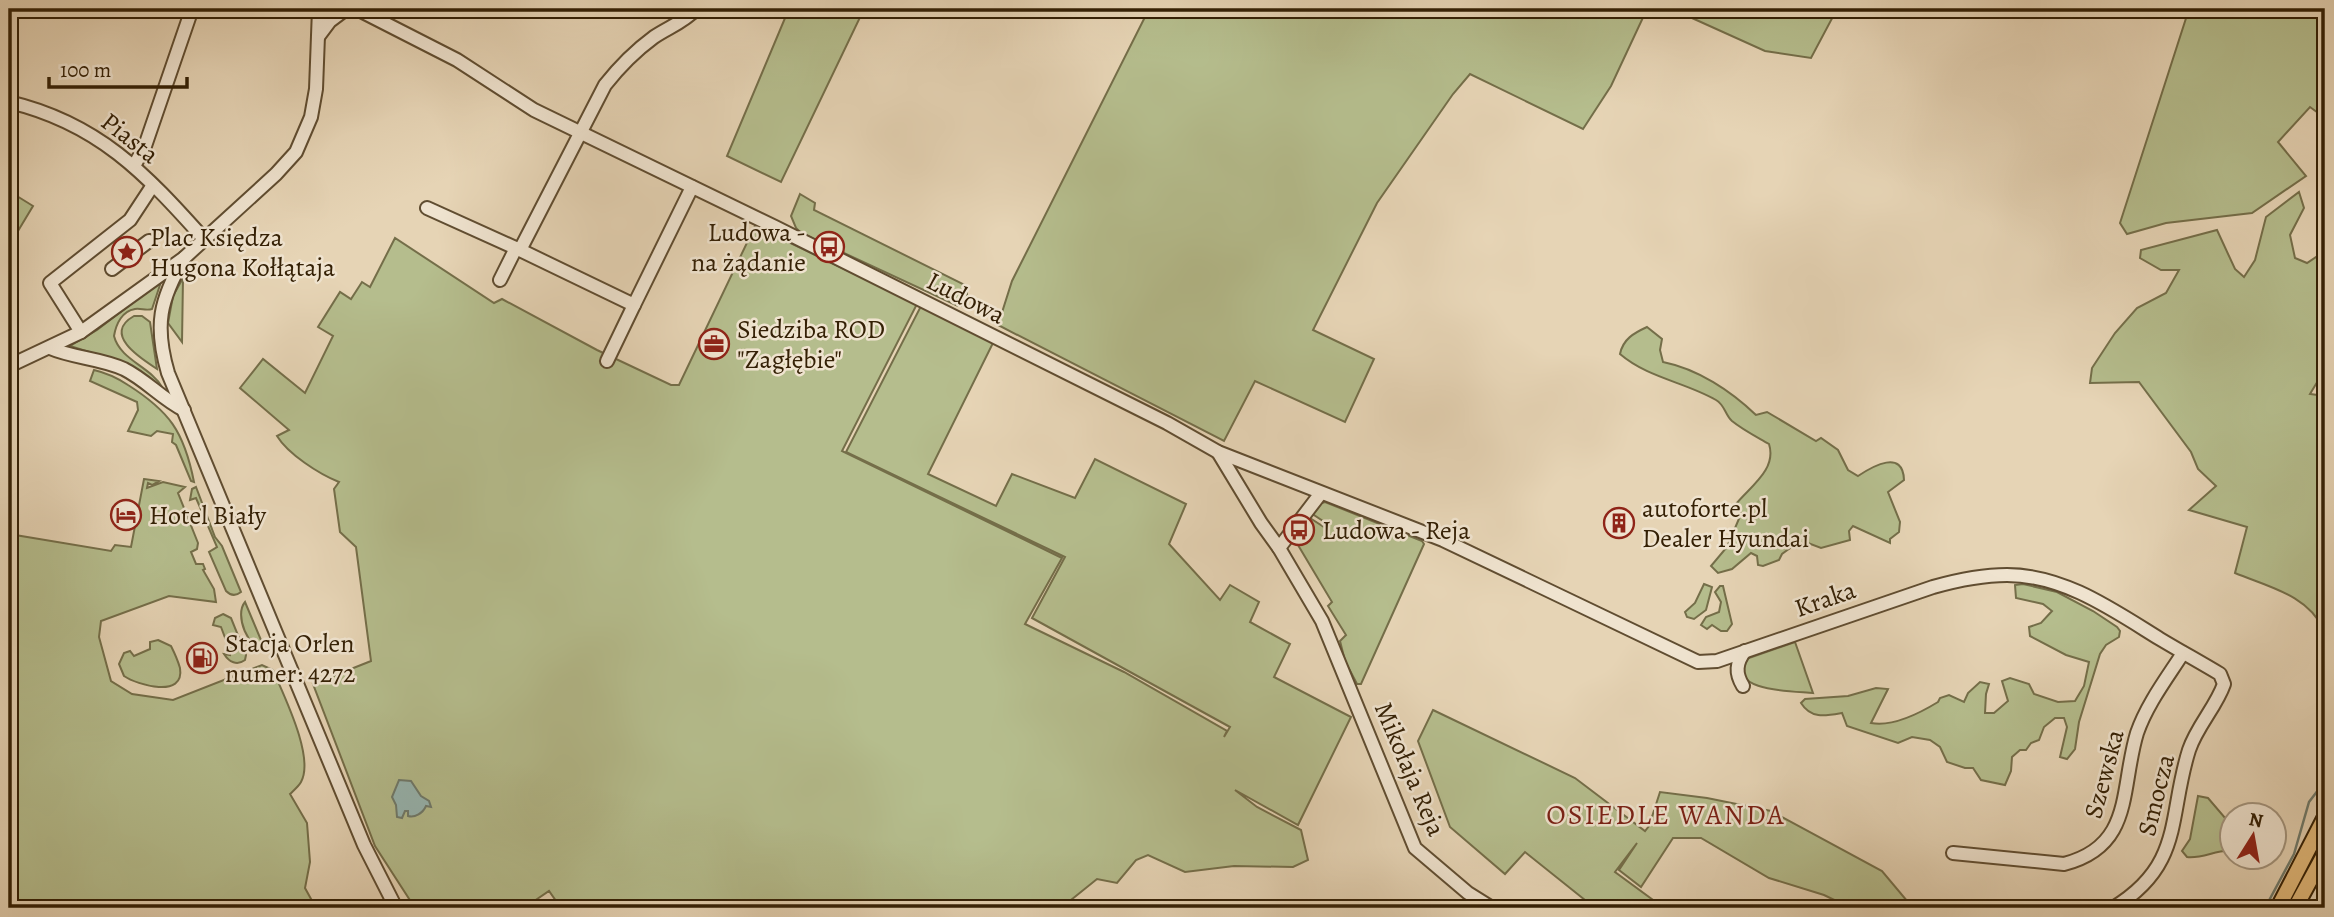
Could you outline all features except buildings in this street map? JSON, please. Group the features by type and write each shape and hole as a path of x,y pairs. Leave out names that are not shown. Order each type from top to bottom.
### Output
{"main road":[{"path":"2278,908 2325,817"},
{"path":"2295,908 2325,853"}],"street":[{"path":"134,166 145,146 192,9"},
{"path":"9,366 81,332 184,258 276,174 296,152 312,117 316,89 319,9"},
{"path":"318,37 330,22 346,9"},
{"name":"Ludowa","path":"358,9 457,60 534,110 1155,417 1218,452 1443,540"},
{"path":"500,280 605,85 624,61 656,36 683,22 696,9"},
{"name":"Piasta","path":"9,102 66,120 100,139 134,166 204,239"},
{"path":"81,332 50,283 130,220 153,185"},
{"path":"607,360 692,187"},
{"path":"427,208 634,305"},
{"path":"112,270 149,241"},
{"path":"184,258 163,299 159,327 166,364 364,845 396,908"},
{"path":"149,282 173,277"},
{"path":"50,348 61,353 93,358 125,370 184,410"},
{"name":"Ludowa","path":"1218,452 1322,621 1354,698"},
{"path":"1279,548 1321,494"},
{"name":"Kraka","path":"1443,540 1698,662 1717,661 1968,577 2008,575 2049,581 2077,591 2223,679"},
{"path":"1744,686 1737,669 1740,657 1745,651"},
{"name":"Szewska","path":"1953,853 2064,864 2081,860 2102,846 2115,828 2120,813 2138,730 2153,700 2183,653"},
{"name":"Smocza","path":"2113,908 2146,881 2163,858 2175,822 2189,751 2223,688 2223,679"},
{"name":"Mikołaja Reja","path":"1354,698 1415,848 1451,880 1492,908"}],"green space":[{"path":"783,9 864,9 781,182 727,156 788,11"},
{"path":"1149,9 1647,9 1611,86 1583,129 1470,74 1377,203 1313,330 1374,359 1345,422 1255,381 1224,441 998,325 1012,281"},
{"path":"1672,9 1837,9 1811,58 1765,51"},
{"path":"2189,9 2325,9 2325,118 2310,107 2278,142 2306,176 2252,213 2166,223 2127,234 2120,223"},
{"path":"2299,192 2304,208 2290,235 2295,258 2307,263 2325,251 2325,377 2319,379 2310,394 2325,396 2324,630 2317,618 2298,600 2235,573 2247,527 2189,510 2216,486 2198,469 2191,452 2139,382 2090,383 2092,368 2115,333 2137,308 2166,293 2179,270 2161,270 2140,258 2141,250 2217,230 2235,269 2244,277 2255,260 2266,217"},
{"path":"12,193 33,206 9,246 9,198"},
{"path":"800,194 815,203 814,210 967,286 967,301 963,306 958,306 801,233 791,216"},
{"path":"755,226 917,304 842,451 1062,558 1025,624 1124,672 1227,731 1224,737 1230,727 1032,618 1065,557 846,452 921,306 993,343 928,474 996,506 1012,474 1075,498 1095,459 1186,504 1169,544 1220,600 1230,585 1259,602 1250,622 1290,644 1274,677 1351,717 1298,825 1235,790 1257,807 1301,830 1308,860 1293,867 1234,866 1185,872 1148,855 1136,860 1117,883 1097,879 1061,908 561,908 549,891 524,908 460,908 455,905 415,908 375,846 313,684 371,661 356,547 340,532 334,489 339,482 313,469 289,450 277,436 289,430 240,388 263,359 305,393 333,336 318,327 340,292 351,299 362,282 370,287 395,238 494,303 502,299 597,350 671,385 679,385"},
{"path":"183,278 182,342 168,323 173,296"},
{"path":"157,284 160,285 152,309 127,312 118,323 114,336 122,351 151,374 162,387 127,364 70,346 97,330"},
{"path":"134,316 142,316 150,322 157,369 134,352 123,338 125,323"},
{"path":"1647,327 1662,339 1660,350 1663,362 1689,370 1713,382 1756,415 1767,412 1816,441 1821,438 1838,450 1848,470 1858,476 1886,463 1893,462 1898,465 1904,480 1888,492 1900,522 1899,532 1890,539 1890,543 1853,526 1849,531 1850,540 1821,548 1808,543 1797,543 1782,554 1779,560 1763,566 1758,565 1757,556 1751,553 1732,569 1718,573 1711,566 1727,547 1741,514 1736,504 1766,469 1769,444 1732,421 1716,400 1642,369 1620,354 1630,337"},
{"path":"94,370 108,374 142,395 173,424 185,449 194,482 191,481 176,445 172,442 173,434 157,431 151,436 128,431 138,410 137,402 90,381"},
{"path":"144,479 159,481 152,485 148,483 147,488 163,482 185,487 178,493 198,543 197,549 191,552 196,564 203,564 203,570 214,589 216,602 169,596 101,621 99,637 111,681 132,694 173,700 262,665 273,670 290,709 304,757 301,782 290,794 307,823 310,862 305,888 316,908 9,908 9,534 111,551 115,545 131,547"},
{"path":"196,487 215,537 222,546 241,592 237,594 232,595 226,591 209,552 217,547 196,498 190,500 192,489"},
{"path":"1325,502 1424,544 1361,684 1357,684 1345,661 1340,641 1346,635 1328,606 1332,602 1295,540 1310,518 1324,527 1326,523 1311,513 1319,504"},
{"path":"1704,584 1712,587 1706,610 1694,619 1687,617 1685,612 1695,603"},
{"path":"2023,584 2057,592 2093,611 2120,631 2119,637 2106,645 2100,654 2079,722 2075,749 2067,759 2060,757 2067,727 2064,718 2055,718 2044,727 2039,740 2012,757 2011,771 2005,785 1981,780 1973,768 1947,762 1940,747 1930,740 1912,737 1898,743 1847,726 1842,713 1814,714 1801,703 1805,699 1848,696 1876,688 1888,689 1871,723 1888,723 1914,715 1949,695 1964,702 1968,693 1980,682 1989,684 1985,713 1994,713 2008,701 2002,681 2010,678 2029,684 2034,694 2058,702 2075,701 2084,686 2089,662 2066,655 2030,636 2029,627 2041,623 2052,611 2043,604 2016,598 2015,585"},
{"path":"1723,586 1732,624 1727,631 1721,631 1712,625 1707,629 1701,625 1706,617 1719,612 1721,602 1715,592"},
{"path":"245,602 266,652 254,645 245,631 241,615"},
{"path":"223,614 231,618 246,655 242,662 233,662 224,654 230,655 230,651 221,627 213,625 215,618"},
{"path":"158,640 171,646 177,660 180,678 175,684 168,687 149,686 124,676 119,664 124,653 130,651 134,656 150,649 150,642"},
{"path":"1795,642 1813,693 1765,688 1745,678 1742,670 1746,659"},
{"path":"1433,710 1575,778 1645,831 1660,792 1771,811 1882,871 1913,908 1851,908 1824,895 1769,878 1701,838 1673,838 1641,887 1619,870 1637,843 1615,872 1664,908 1595,908 1525,852 1505,874 1450,827 1418,741"},
{"path":"2198,796 2208,798 2218,810 2218,852 2187,857 2182,851 2190,839"}],"water":[{"path":"399,780 411,781 431,807 426,806 416,816 408,816 408,811 405,811 402,818 397,817 392,797"}],"waterway":[{"path":"2265,908 2294,854 2309,802 2325,781"},
{"path":"2321,908 2325,901"}],"place":[{"name":"Ludowa - na żądanie","path":"829,247"},
{"name":"Plac Księdza Hugona Kołłątaja","path":"127,252"},
{"name":"Siedziba ROD \"Zagłębie\"","path":"714,344"},
{"name":"Hotel Biały","path":"126,515"},
{"name":"autoforte.pl Dealer Hyundai","path":"1619,523"},
{"name":"Ludowa - Reja","path":"1299,530"},
{"name":"Stacja Orlen numer: 4272","path":"202,658"}],"district":[{"name":"OSIEDLE WANDA","path":"1666,815"}]}
